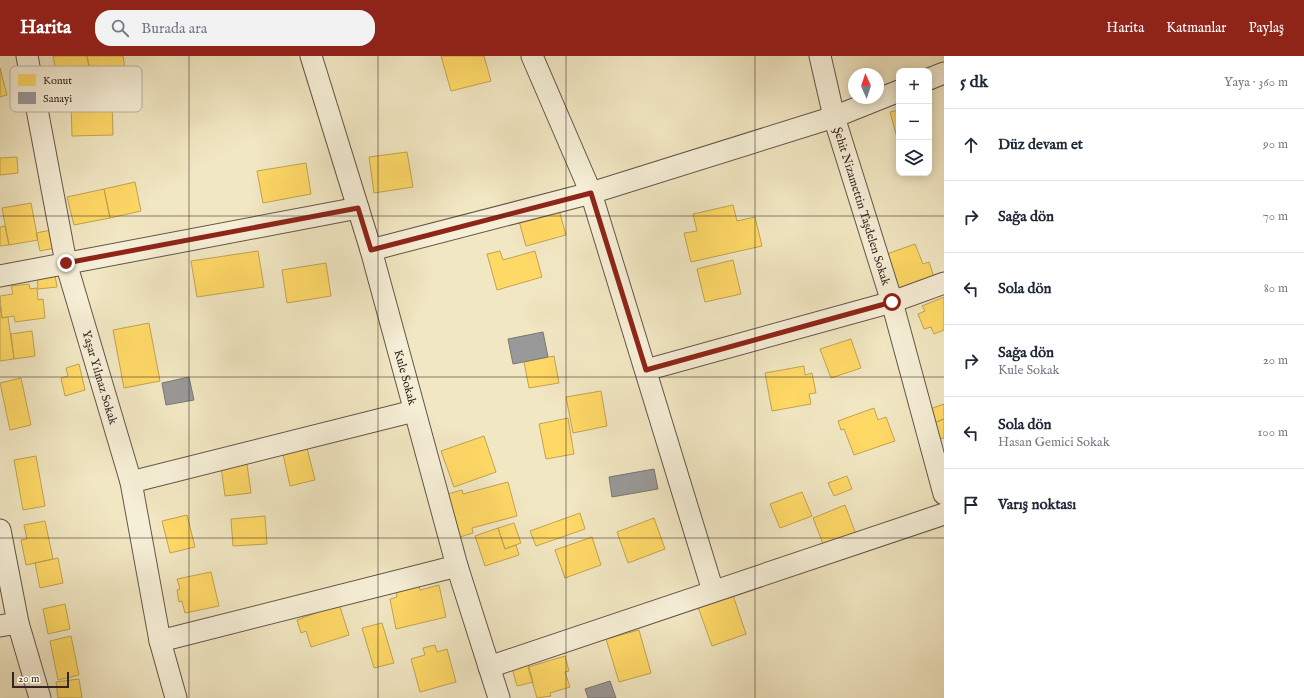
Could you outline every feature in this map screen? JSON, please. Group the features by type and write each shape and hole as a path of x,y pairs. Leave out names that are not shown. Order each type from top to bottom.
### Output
{"street":[{"name":"Yaşar Yılmaz Sokak","path":"27,56 29,66"},
{"name":"Kule Sokak","path":"311,56 371,250 456,566 499,698"},
{"path":"532,56 591,193 713,590"},
{"name":"Şehit Nizamettin Taşdelen Sokak","path":"820,56 834,117 892,302 944,494"},
{"path":"932,78 944,73"},
{"path":"371,250 591,193 834,117 896,92"},
{"name":"Yaşar Yılmaz Sokak","path":"38,112 66,263 131,482 160,641 176,698"},
{"path":"0,276 358,208"},
{"path":"646,370 892,302 944,283"},
{"path":"131,482 414,411"},
{"path":"489,668 713,590 944,514"},
{"path":"0,530 9,624 40,698"},
{"path":"160,641 456,566"}],"building: Konut":[{"path":"53,56 87,56 89,66 55,66"},
{"path":"87,56 123,56 125,66 89,66"},
{"path":"441,56 484,56 491,81 451,91"},
{"path":"0,68 7,95 0,97"},
{"path":"896,111 896,134 890,112"},
{"path":"71,112 112,112 113,135 72,136"},
{"path":"407,152 413,187 374,193 369,157"},
{"path":"17,157 18,173 0,175 0,158"},
{"path":"306,163 311,194 263,203 257,171"},
{"path":"135,182 141,211 110,218 104,189"},
{"path":"104,189 110,218 74,225 67,197"},
{"path":"31,203 38,240 9,245 2,208"},
{"path":"733,205 737,221 755,217 762,246 691,262 684,233 697,231 693,214"},
{"path":"559,210 566,235 526,246 517,214"},
{"path":"5,226 9,245 0,246 0,227"},
{"path":"51,230 55,248 40,251 36,233"},
{"path":"915,244 923,264 929,262 934,277 898,291 884,255"},
{"path":"258,251 264,287 197,297 191,261"},
{"path":"500,251 503,260 535,251 542,277 497,290 487,254"},
{"path":"733,260 741,294 705,302 697,269"},
{"path":"326,263 331,296 287,303 282,270"},
{"path":"55,275 57,287 38,289 37,276"},
{"path":"29,284 30,289 37,288 38,300 43,299 45,318 15,322 14,316 2,318 0,296 13,294 11,286"},
{"path":"944,297 944,330 934,334 931,327 924,329 918,314 925,311 922,306"},
{"path":"0,305 2,318 8,317 14,359 0,361"},
{"path":"149,323 160,381 124,388 113,330"},
{"path":"32,331 35,356 14,359 11,334"},
{"path":"851,339 861,368 831,378 820,349"},
{"path":"554,356 559,383 529,388 524,362"},
{"path":"79,364 85,390 65,396 61,378 68,376 66,368"},
{"path":"804,366 805,375 812,373 816,393 809,394 811,404 772,411 765,373"},
{"path":"21,378 31,425 10,430 0,383"},
{"path":"601,391 607,426 573,433 566,397"},
{"path":"944,404 944,419 934,423 930,409"},
{"path":"874,408 878,420 886,417 895,441 854,455 844,429 841,430 838,421"},
{"path":"568,418 574,454 546,459 539,424"},
{"path":"944,419 944,438 940,439 934,423"},
{"path":"484,436 496,472 454,487 441,451"},
{"path":"307,448 315,480 290,486 283,454"},
{"path":"36,456 45,506 23,510 14,460"},
{"path":"247,464 251,493 225,496 221,467"},
{"path":"847,476 852,489 834,496 828,483"},
{"path":"508,482 517,516 472,528 473,533 460,537 448,494 462,490 463,494"},
{"path":"802,492 812,516 780,528 770,504"},
{"path":"845,505 857,537 825,549 813,518"},
{"path":"580,513 585,529 536,546 530,531"},
{"path":"187,515 195,547 170,553 162,521"},
{"path":"265,516 267,544 233,546 231,519"},
{"path":"654,518 665,549 628,563 617,532"},
{"path":"45,521 53,559 26,565 21,540 27,539 24,525"},
{"path":"514,523 521,543 505,549 498,528"},
{"path":"498,528 505,549 516,545 519,555 485,566 475,536"},
{"path":"592,537 601,565 565,578 555,550"},
{"path":"58,558 63,583 40,588 35,563"},
{"path":"211,572 219,606 185,613 182,601 179,602 177,590 180,589 177,579"},
{"path":"439,585 446,617 396,629 390,599 397,597 396,591 419,586 420,590"},
{"path":"733,595 746,634 712,646 698,607"},
{"path":"65,604 70,629 48,634 43,609"},
{"path":"339,604 349,635 311,647 306,631 301,633 297,620"},
{"path":"382,623 394,663 374,668 362,628"},
{"path":"639,630 651,673 619,682 606,639"},
{"path":"71,636 79,675 58,680 50,641"},
{"path":"435,645 437,652 447,649 456,682 420,692 411,659 425,655 423,648"},
{"path":"565,656 569,671 565,672 570,687 550,693 551,696 537,698 528,667"},
{"path":"528,664 533,682 517,686 512,668"},
{"path":"79,679 82,698 58,698 56,682"}],"building: Sanayi":[{"path":"543,332 548,357 513,364 508,339"},
{"path":"189,377 194,400 166,405 162,383"},
{"path":"654,469 658,489 612,497 609,477"},
{"path":"610,681 616,698 588,698 585,689"}],"route":[{"path":"66,263 358,208 371,250 591,193 646,370 892,302"}]}
